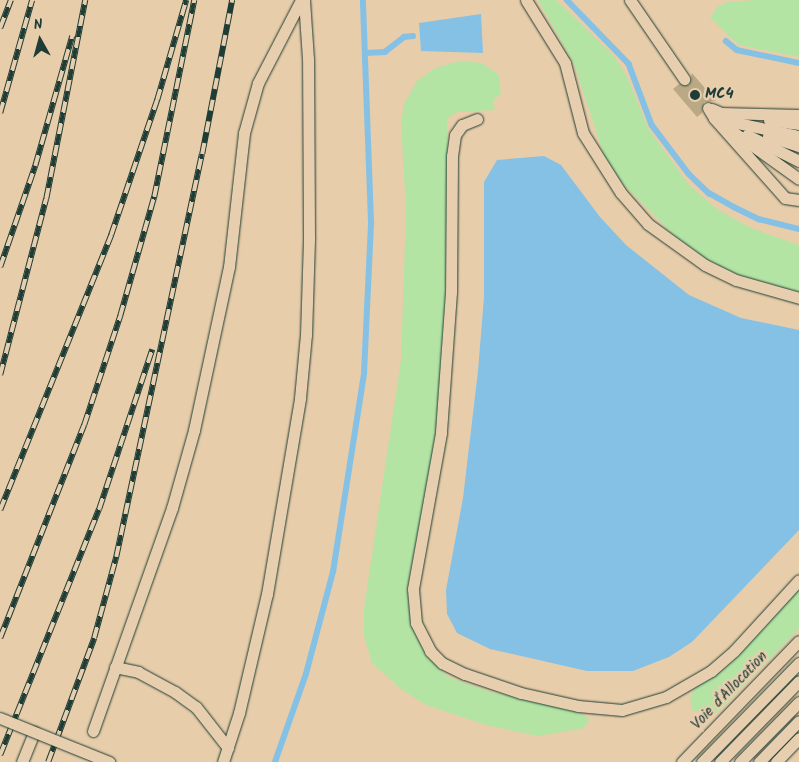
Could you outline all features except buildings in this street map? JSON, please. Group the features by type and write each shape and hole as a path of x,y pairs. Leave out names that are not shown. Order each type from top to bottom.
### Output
{"lane":[{"path":"93,731 114,667 172,508 194,430 229,266 244,133 258,83 302,0"},
{"path":"223,762 267,594 301,389 306,335 309,237 308,60 302,0"},
{"path":"526,0 565,63 583,133 622,193 648,224 705,265 736,280 799,298"},
{"path":"632,1 684,79"},
{"path":"714,113 799,117"},
{"path":"714,113 799,124"},
{"path":"714,113 799,136"},
{"path":"714,113 799,146"},
{"path":"714,113 799,161"},
{"path":"714,113 799,179"},
{"path":"714,113 785,198 799,200"},
{"path":"477,118 462,125 455,135 452,156 450,292 441,433 413,589 416,622 430,651 442,663 465,674 520,693 578,706 622,710 666,697 711,671 734,651 799,580"},
{"name":"Voie d'Allocation","path":"682,762 799,641"},
{"name":"Voie d'Allocation","path":"702,762 799,663"},
{"path":"114,667 138,672 175,692 196,707 228,748"},
{"path":"720,762 799,681"},
{"path":"740,762 799,702"},
{"path":"0,718 109,762"},
{"path":"759,762 799,721"},
{"path":"22,762 34,732"},
{"path":"776,762 799,738"}],"green space":[{"path":"538,0 556,0 614,56 627,77 649,130 689,185 717,209 751,228 799,245 799,292 732,273 687,249 625,186 605,158 574,64"},
{"path":"799,0 799,57 739,45 710,18 717,7 727,2"},
{"path":"459,61 482,63 499,75 501,94 493,100 495,110 457,112 447,119 447,285 436,441 407,589 411,626 425,654 448,677 491,692 574,710 590,719 584,728 538,736 486,725 426,705 401,689 372,663 364,636 364,608 401,360 406,211 401,123 404,104 417,81 435,68"},
{"path":"799,587 799,629 718,712 708,715 692,710 690,697 696,686 725,669"}],"water":[{"path":"481,14 483,53 421,51 419,23"},
{"path":"544,156 561,165 600,217 626,245 689,295 741,318 799,330 799,530 692,642 669,657 633,671 587,671 490,649 457,633 447,614 446,590 463,498 478,371 484,297 484,182 497,160"}],"waterway":[{"path":"275,762 306,674 333,572 364,373 371,222 363,0"},
{"path":"567,0 629,64 652,125 689,174 709,193 734,207 759,219 799,229"},
{"path":"365,53 385,52 404,37 413,36"},
{"path":"726,41 737,50 799,63"}],"railway":[{"path":"0,28 11,0"},
{"path":"0,113 32,0"},
{"path":"0,375 46,199 85,0"},
{"path":"0,510 111,235 157,100 186,0"},
{"path":"0,638 84,425 120,316 154,197 194,0"},
{"path":"48,762 94,638 116,557 202,154 232,0"},
{"path":"0,267 35,166 72,36"},
{"path":"0,755 99,509 152,350"}],"place":[{"name":"MC4","path":"695,95"}]}
